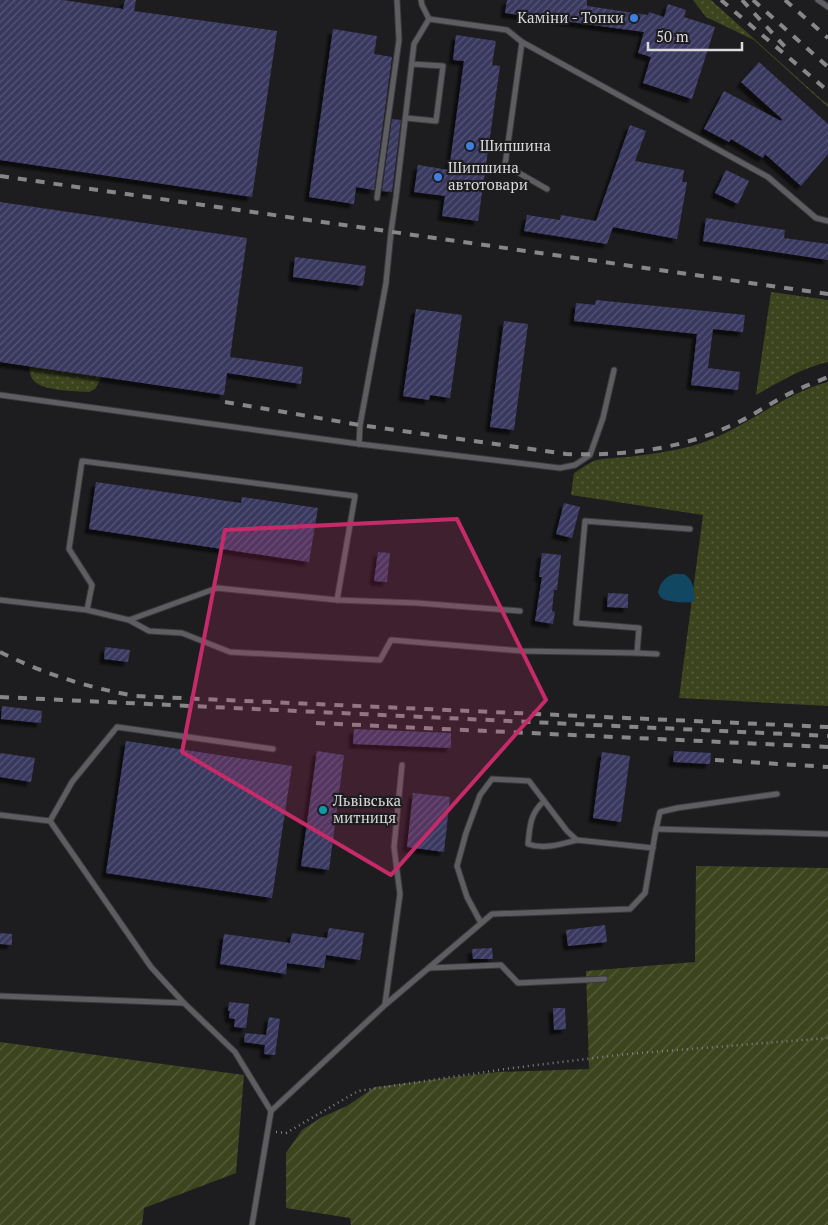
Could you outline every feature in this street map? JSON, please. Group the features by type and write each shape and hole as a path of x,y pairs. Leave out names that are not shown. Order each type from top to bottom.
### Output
{"lane":[{"path":"377,198 399,40 397,0"},
{"path":"421,0 429,19"},
{"path":"818,0 828,7"},
{"path":"429,19 507,30 522,42 768,177 816,218 828,222"},
{"path":"359,444 360,425 386,283 414,44 429,19"},
{"path":"522,42 505,165 547,189"},
{"path":"406,118 436,121 443,66 412,64"},
{"path":"0,395 359,444 560,468 575,465 590,455 603,418 614,370"},
{"path":"87,610 92,585 69,549 82,461 355,496 337,600"},
{"path":"637,653 639,628 576,623 585,521 690,529"},
{"path":"129,620 217,588 337,600 520,610"},
{"path":"0,600 87,610 129,620 149,631 182,633 230,652 380,660 391,640 522,651 658,654"},
{"path":"50,821 72,782 117,727 273,750"},
{"path":"385,1005 400,894 394,847 402,764"},
{"path":"481,923 467,896 457,866 466,833 480,795 492,778 529,781 567,831 578,840"},
{"path":"252,1225 271,1111 385,1005 481,923 492,914 630,909 645,893 660,812 777,794"},
{"path":"544,801 538,807 530,823 528,844 536,846 556,845 578,840 653,848"},
{"path":"0,816 50,821 151,967 184,1003 235,1052 271,1111"},
{"path":"656,829 828,834"},
{"path":"429,968 501,965 518,983 606,979"},
{"path":"0,996 184,1003"}],"path":[{"path":"268,1131 286,1133 358,1091 512,1068 627,1054 828,1038"}],"highlighted area":[{"path":"457,519 546,700 391,875 182,752 225,530"}],"green space":[{"path":"693,0 711,0 828,104 828,107 754,40 706,17"},
{"path":"771,292 828,300 828,362 782,380 756,395"},
{"path":"29,366 102,377 95,389 89,392 60,390 44,387 34,381"},
{"path":"828,382 828,706 679,698 703,515 571,495 574,473 597,460 668,451 707,441 738,427 782,401"},
{"path":"696,866 828,868 828,1225 351,1225 350,1218 286,1208 286,1153 302,1130 322,1117 347,1106 375,1087 497,1072 589,1069 586,971 695,962"},
{"path":"0,1042 244,1075 236,1173 144,1208 142,1225 0,1225"}],"water":[{"path":"674,574 683,574 692,582 694,602 669,601 660,596 658,592 660,586 668,577"}],"building":[{"path":"0,0 63,0 123,9 125,0 136,0 134,11 277,31 252,197 0,160"},
{"path":"507,0 587,0 587,6 648,15 649,12 664,17 668,4 686,10 684,17 715,27 692,99 643,83 651,57 638,53 644,32 505,13"},
{"path":"333,29 377,36 374,54 392,57 374,190 356,187 354,204 309,197"},
{"path":"456,35 496,41 492,65 500,66 478,221 442,216 445,196 414,192 418,165 449,170 464,61 453,60"},
{"path":"759,62 828,124 828,154 801,186 765,154 763,158 731,139 729,142 704,129 724,91 781,121 782,119 741,82"},
{"path":"392,119 401,120 392,192 382,191"},
{"path":"630,125 646,131 635,161 684,170 682,182 687,182 677,239 613,227 607,244 524,231 527,215 560,220 561,215 596,221"},
{"path":"726,170 749,181 738,204 715,193"},
{"path":"0,202 247,238 230,357 303,367 301,384 227,373 224,395 0,362"},
{"path":"706,218 785,230 784,238 828,244 828,260 703,241"},
{"path":"295,257 366,266 363,286 293,277"},
{"path":"596,300 745,315 743,332 713,329 708,368 740,372 738,390 691,385 697,334 574,321 576,303 595,305"},
{"path":"416,309 462,315 450,398 430,395 429,400 403,396"},
{"path":"504,321 528,324 514,430 490,427"},
{"path":"96,482 241,503 242,497 318,508 309,562 89,529"},
{"path":"564,503 580,507 572,538 556,534"},
{"path":"378,552 390,553 387,582 374,581"},
{"path":"542,553 561,555 557,590 554,590 552,611 555,612 553,624 535,621 542,577 539,577"},
{"path":"608,593 628,594 628,608 607,607"},
{"path":"105,647 130,650 128,662 104,659"},
{"path":"2,706 42,711 41,723 1,719"},
{"path":"354,729 451,733 451,748 353,744"},
{"path":"126,741 292,766 272,898 106,873"},
{"name":"Львівська митниця","path":"317,751 344,755 329,870 301,866"},
{"path":"674,751 711,753 710,764 673,762"},
{"path":"602,752 630,756 621,822 593,818"},
{"path":"0,753 35,758 31,782 0,777"},
{"name":"Львівська митниця","path":"413,793 450,797 444,852 407,847"},
{"path":"605,925 607,942 568,946 566,930"},
{"path":"329,928 364,933 360,960 326,955 324,968 287,963 286,974 220,964 224,934 290,943 292,933 327,938"},
{"path":"0,933 12,934 12,945 0,944"},
{"path":"492,948 493,959 473,959 472,949"},
{"path":"229,1002 249,1004 246,1028 234,1027 235,1019 229,1018"},
{"path":"553,1008 565,1008 566,1029 554,1030"},
{"path":"269,1017 280,1019 275,1055 264,1054 265,1045 244,1042 245,1033 266,1035"}],"railway":[{"path":"721,0 828,91"},
{"path":"742,0 787,49"},
{"path":"753,0 828,67"},
{"path":"785,0 828,38"},
{"path":"0,176 828,294"},
{"path":"225,402 360,425 566,454 608,454 650,450 691,441 743,420 779,399 828,377"},
{"path":"0,652 66,679 135,696 828,727"},
{"path":"0,697 828,736"},
{"path":"316,723 828,747"},
{"path":"715,760 828,767"}],"place":[{"name":"Каміни - Топки","path":"634,18"},
{"name":"Шипшина","path":"470,146"},
{"name":"Шипшина автотовари","path":"438,177"},
{"name":"Львівська митниця","path":"323,810"}]}
